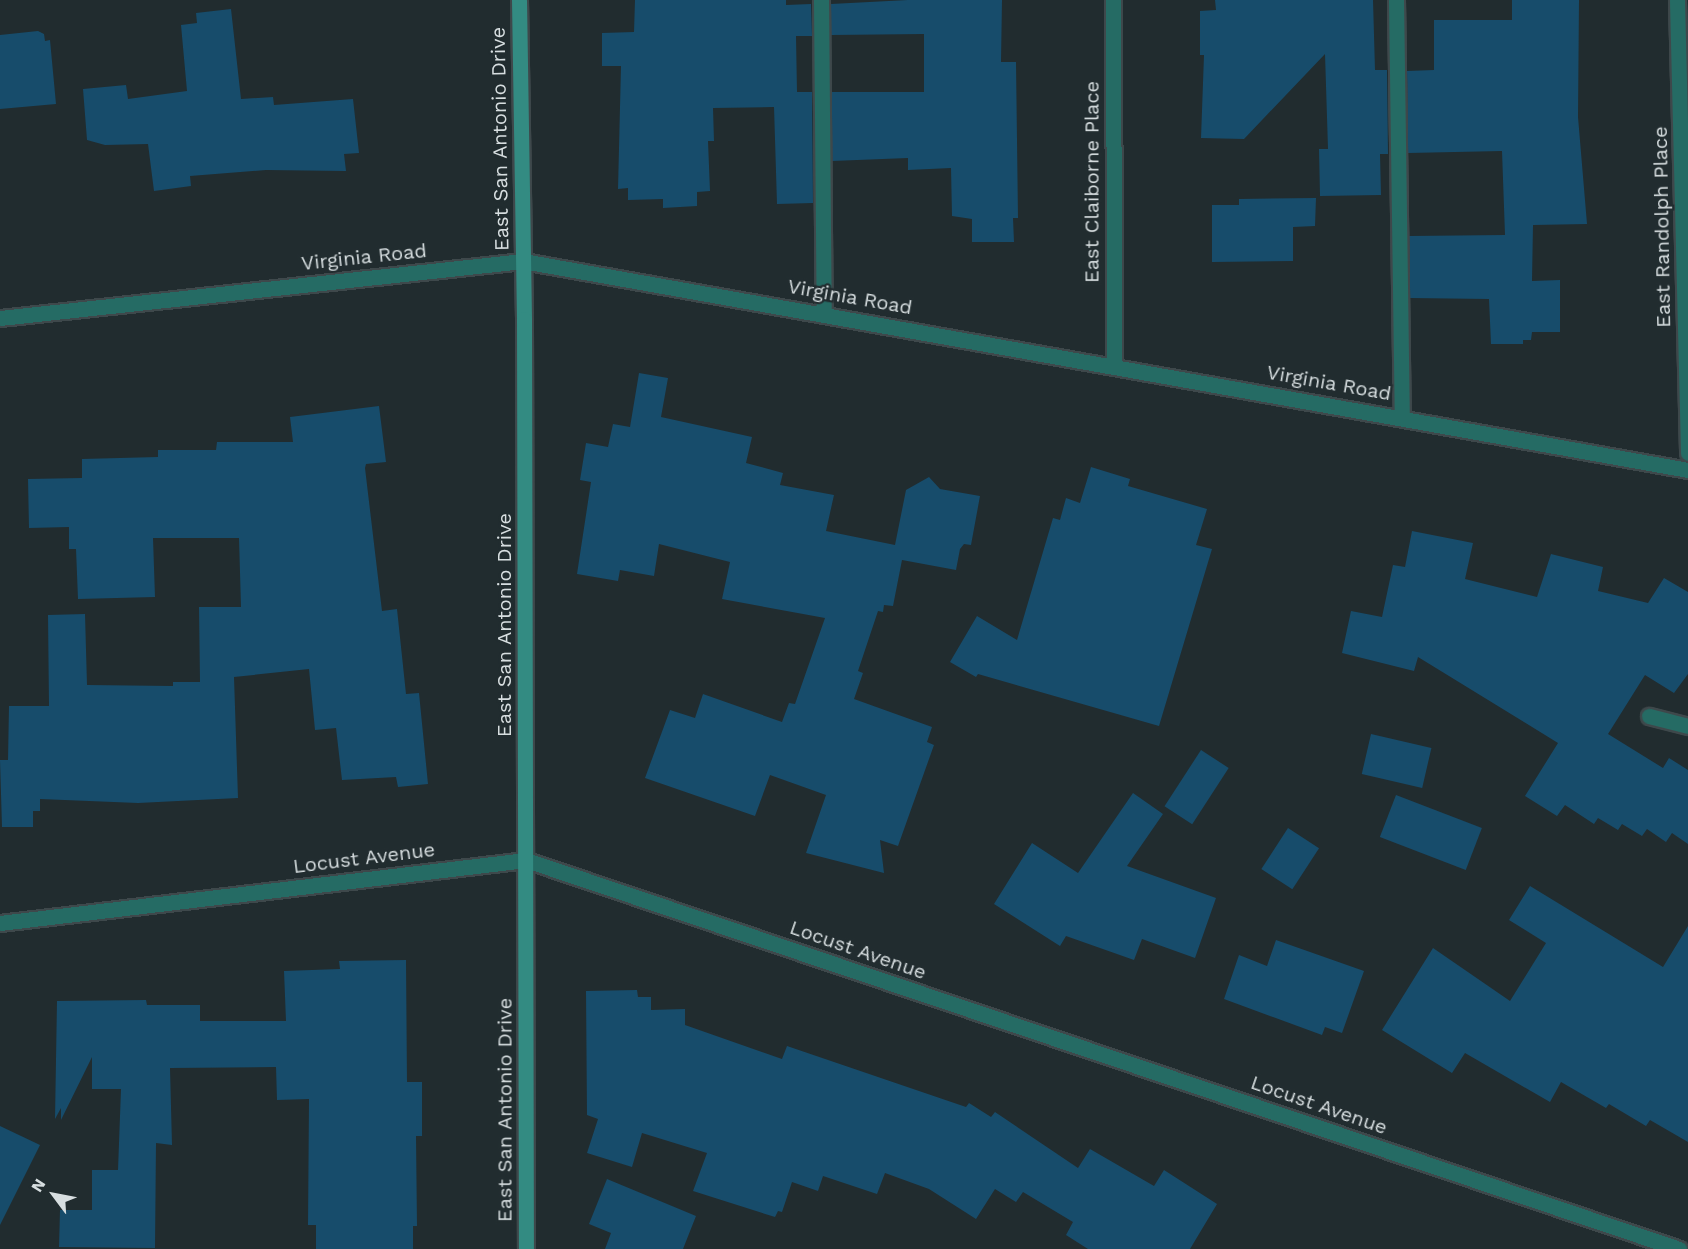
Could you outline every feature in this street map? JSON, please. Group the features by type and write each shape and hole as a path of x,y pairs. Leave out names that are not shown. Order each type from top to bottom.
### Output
{"street":[{"name":"East San Antonio Drive","path":"519,0 523,261 526,1249"},
{"path":"821,0 824,314"},
{"name":"East Claiborne Place","path":"1113,0 1114,364"},
{"path":"1396,0 1402,417"},
{"name":"East Randolph Place","path":"1677,0 1688,453"},
{"name":"Virginia Road","path":"0,318 523,261 1114,364 1688,470"},
{"path":"1649,716 1688,726"},
{"name":"Locust Avenue","path":"0,922 526,860 1679,1249"}],"building":[{"path":"635,0 786,0 786,5 811,4 812,36 796,36 797,92 812,92 813,203 777,204 774,107 713,108 714,141 708,141 710,191 697,192 697,206 663,208 663,199 628,200 628,188 618,189 621,66 602,66 602,33 634,32"},
{"path":"908,0 1002,0 1001,62 1016,62 1018,218 1013,218 1014,242 972,242 972,219 952,216 951,168 908,170 908,158 832,161 832,92 924,92 924,34 831,35 831,4"},
{"path":"1215,0 1373,0 1375,70 1387,70 1388,154 1380,154 1381,195 1320,196 1319,149 1328,149 1325,54 1244,139 1201,138 1204,55 1200,55 1200,11 1216,10"},
{"path":"1512,0 1579,0 1578,117 1587,224 1533,225 1532,281 1560,280 1560,332 1532,332 1531,340 1523,340 1523,344 1491,344 1489,299 1410,298 1409,236 1505,235 1502,151 1408,153 1407,71 1434,70 1434,20 1512,20"},
{"path":"231,9 241,99 273,97 274,105 353,99 359,153 344,154 346,171 266,170 190,176 191,186 154,191 148,144 105,145 87,140 83,89 126,85 128,99 187,91 181,25 197,23 196,13"},
{"path":"38,31 44,34 45,41 50,40 56,104 0,109 0,35"},
{"path":"1316,198 1315,226 1293,227 1293,261 1212,262 1212,205 1239,205 1239,199"},
{"path":"639,373 668,378 661,417 752,437 746,463 783,473 780,485 834,495 826,531 895,545 906,490 929,477 940,489 980,496 971,545 964,544 960,549 956,570 902,560 893,606 884,605 883,612 878,611 858,671 863,673 854,699 932,727 927,742 934,745 898,846 880,840 884,873 806,853 826,795 770,775 755,816 645,778 670,710 695,718 703,694 782,722 789,703 795,704 825,618 722,599 730,562 659,544 654,576 620,570 618,581 577,574 591,482 580,480 586,443 608,447 613,424 630,427"},
{"path":"379,406 386,462 366,464 365,468 382,611 397,609 406,694 419,693 428,784 398,787 396,777 342,780 336,728 315,730 309,669 234,677 238,798 138,803 40,799 40,811 33,811 33,827 2,827 0,760 8,760 9,706 49,706 48,615 85,614 87,685 173,686 173,682 200,682 199,607 241,607 239,538 153,538 155,597 78,599 76,549 69,549 69,527 29,528 28,479 82,478 82,459 158,457 158,450 216,450 217,442 293,442 290,417"},
{"path":"1091,467 1130,479 1128,486 1207,509 1196,545 1212,549 1159,726 978,674 976,677 950,662 977,616 1017,640 1053,518 1060,520 1066,498 1080,503"},
{"path":"1412,531 1473,543 1465,579 1537,597 1551,554 1603,567 1598,591 1648,603 1664,578 1688,592 1688,674 1674,693 1645,675 1608,734 1663,768 1669,758 1688,770 1688,844 1672,833 1666,842 1647,829 1642,836 1622,824 1618,830 1598,818 1594,824 1565,805 1557,816 1525,796 1558,743 1418,657 1414,671 1342,653 1351,611 1382,617 1393,565 1405,567"},
{"path":"1371,734 1431,748 1422,788 1362,774"},
{"path":"1201,750 1229,768 1192,824 1165,806"},
{"path":"1133,793 1163,814 1127,866 1216,898 1195,958 1142,939 1134,960 1066,936 1060,946 994,904 1032,843 1078,873"},
{"path":"1396,795 1482,828 1466,870 1380,837"},
{"path":"1288,828 1319,848 1292,889 1261,869"},
{"path":"1530,886 1663,967 1688,926 1688,1142 1650,1120 1646,1126 1609,1104 1606,1108 1561,1082 1550,1102 1465,1053 1452,1073 1382,1030 1433,948 1510,1001 1546,943 1509,920"},
{"path":"1276,940 1364,971 1342,1033 1325,1027 1322,1035 1224,999 1239,955 1267,966"},
{"path":"406,960 407,1082 422,1082 422,1136 416,1136 417,1226 413,1226 413,1249 316,1249 316,1225 308,1225 309,1099 277,1100 276,1067 170,1068 172,1145 156,1143 155,1248 59,1247 60,1210 92,1210 92,1170 118,1170 121,1089 92,1089 92,1057 61,1120 61,1108 55,1119 57,1001 146,1000 147,1005 200,1005 200,1021 286,1021 284,971 340,969 339,961"},
{"path":"637,990 638,997 651,997 651,1010 685,1009 685,1025 782,1059 787,1046 966,1107 969,1103 991,1117 995,1112 1078,1168 1090,1149 1154,1186 1164,1170 1217,1204 1190,1249 1088,1249 1066,1235 1073,1222 1023,1192 1016,1202 995,1189 976,1219 929,1189 885,1173 877,1194 823,1176 818,1191 792,1182 782,1212 778,1211 775,1217 693,1191 707,1153 642,1133 632,1167 587,1153 598,1119 587,1115 586,991"},
{"path":"0,1126 40,1145 0,1225"},
{"path":"607,1179 696,1216 683,1249 605,1249 611,1233 589,1224"}]}
